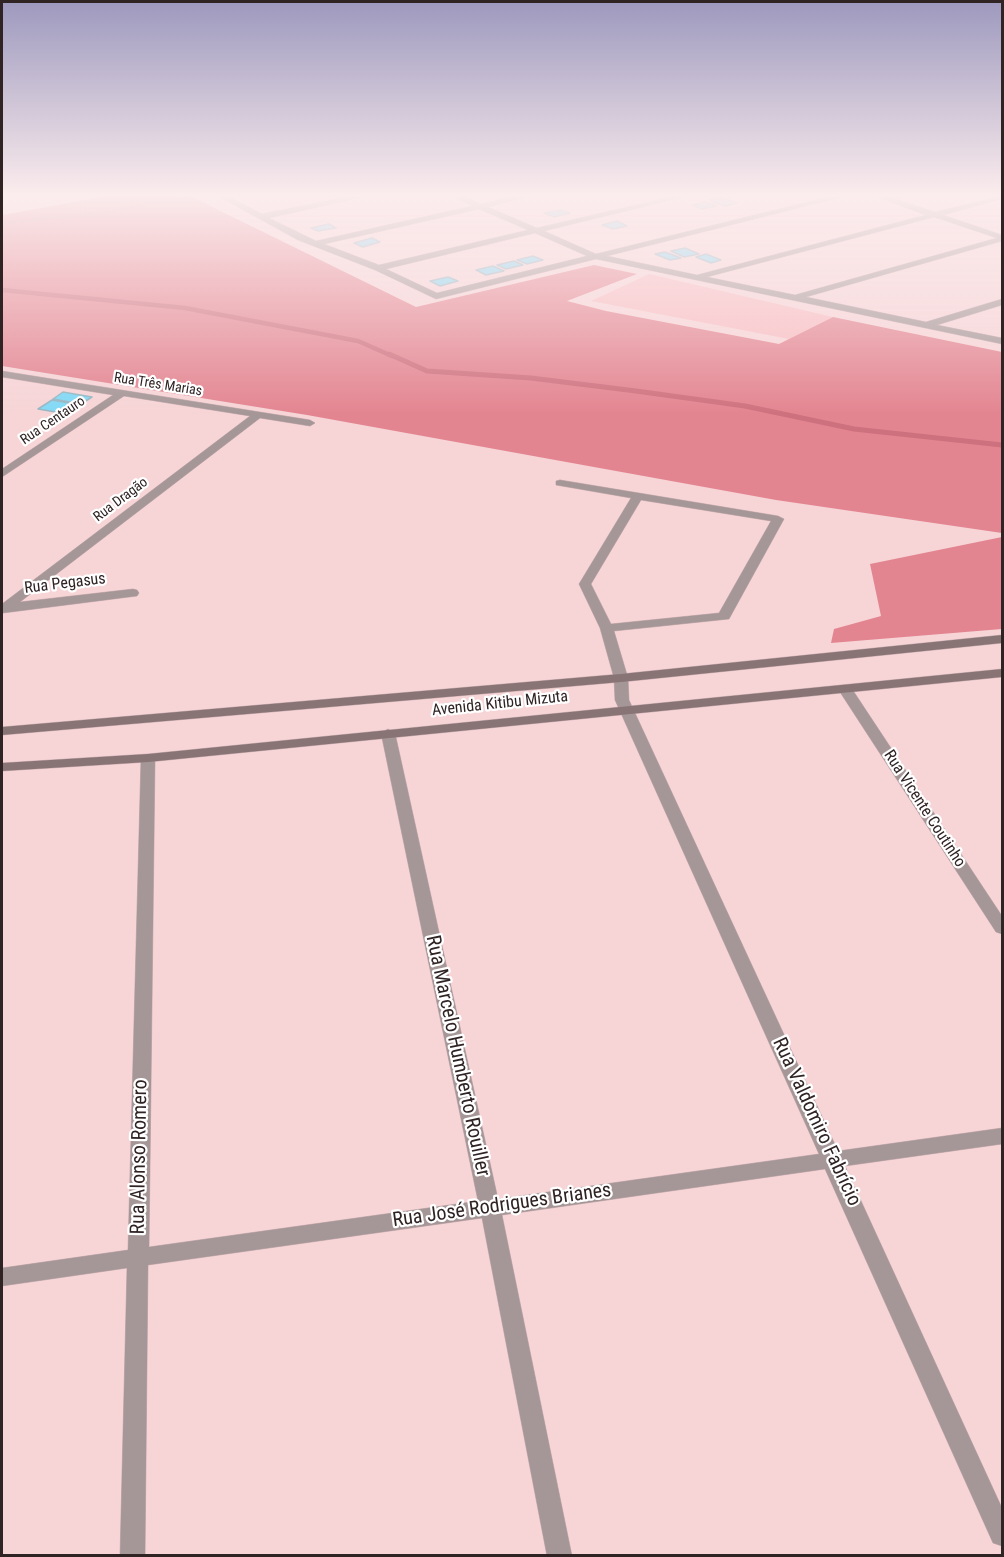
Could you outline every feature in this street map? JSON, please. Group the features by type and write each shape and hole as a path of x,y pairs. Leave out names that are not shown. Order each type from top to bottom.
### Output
{"street":[{"path":"379,269 436,296 544,269"},
{"path":"655,269 1002,341"},
{"path":"695,277 727,269"},
{"path":"795,298 896,269"},
{"path":"926,325 1002,302"},
{"name":"Rua Três Marias","path":"2,374 310,423"},
{"name":"Rua Centauro","path":"2,474 122,393"},
{"name":"Rua Dragão","path":"2,609 258,415"},
{"path":"560,483 778,519 724,616 607,628"},
{"name":"Rua Valdomiro Fabrício","path":"638,496 585,584 607,628 621,678 622,700 834,1160 1002,1534"},
{"name":"Rua Pegasus","path":"2,609 133,592"},
{"path":"2,731 621,678 1002,639"},
{"name":"Avenida Kitibu Mizuta","path":"2,767 148,758 1002,673"},
{"name":"Rua Vicente Coutinho","path":"845,689 1002,928"},
{"name":"Rua Marcelo Humberto Rouiller","path":"388,733 560,1556"},
{"name":"Rua Alonso Romero","path":"132,1556 148,758"},
{"name":"Rua José Rodrigues Brianes","path":"2,1277 1002,1136"}],"shaded area":[{"path":"2,269 338,269 416,307 578,269 611,269 637,274 567,301 606,311 779,344 833,317 1002,352 1002,533 776,500 307,415 2,366"},
{"path":"649,274 833,317 789,339 591,301"},
{"path":"1002,537 1002,629 831,643 834,629 881,616 870,564"}],"building":[{"path":"499,269 504,271 486,275 476,270"},
{"path":"448,277 458,281 440,286 430,281"},
{"path":"63,392 92,397 81,404 53,399"},
{"path":"52,400 80,405 67,414 38,409"}],"waterway":[{"path":"2,290 185,308 358,341 392,356"},
{"path":"389,354 427,371 531,378 636,391 745,406 854,429 1002,445"}]}
